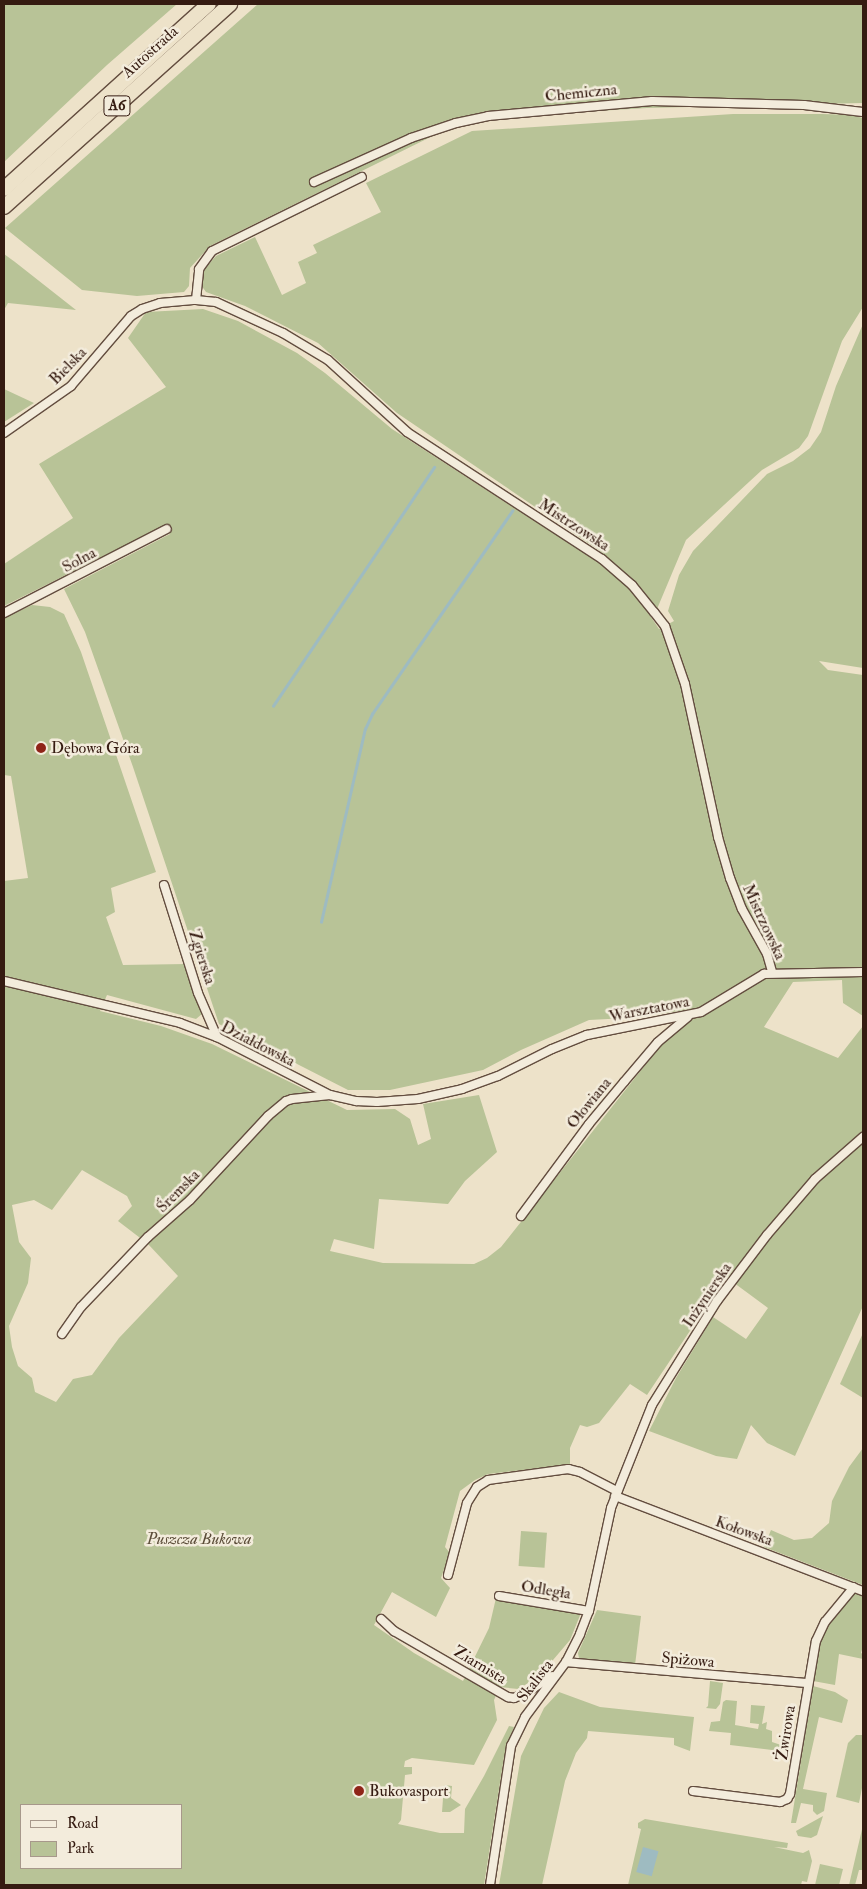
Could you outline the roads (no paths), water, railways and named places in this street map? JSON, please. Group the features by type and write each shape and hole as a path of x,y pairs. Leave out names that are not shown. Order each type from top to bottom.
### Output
{"highway":[{"name":"Autostrada","path":"4,188 209,4"},
{"name":"Autostrada","path":"4,207 230,4"}],"street":[{"name":"Chemiczna","path":"314,182 411,138 449,125 488,116 652,101 804,105 863,112"},
{"path":"196,300 199,269 212,251 362,178"},
{"name":"Mistrzowska","path":"142,309 160,303 196,300 216,302 235,309 315,351 357,384 407,432 589,550 620,573 646,601 665,626 680,669 721,849 742,909 767,954 772,972"},
{"name":"Bielska","path":"4,433 71,386 125,321 142,309"},
{"name":"Solna","path":"4,613 167,529"},
{"name":"Zgierska","path":"164,885 198,993 217,1037"},
{"name":"Warsztatowa","path":"498,1076 552,1049 587,1035 689,1016 710,1008 754,979 772,972 863,972"},
{"name":"Działdowska","path":"4,981 180,1023 217,1037 330,1095 356,1101 396,1102 462,1089 498,1076"},
{"name":"Ołowiana","path":"521,1216 589,1124 624,1082 658,1042 689,1016"},
{"name":"Śremska","path":"62,1334 81,1307 148,1238 190,1200 273,1111 292,1099 330,1095"},
{"name":"Inżynierska","path":"616,1494 652,1405 717,1300 798,1197 863,1137"},
{"name":"Kołowska","path":"448,1575 467,1503 477,1488 488,1480 568,1469 585,1475 616,1494 863,1591"},
{"name":"Skalista","path":"490,1885 511,1746 525,1717 566,1662 589,1611 616,1494"},
{"name":"Żwirowa","path":"693,1791 780,1802 787,1799 790,1794 816,1641 825,1622 854,1587"},
{"name":"Odległa","path":"498,1596 589,1611"},
{"name":"Ziarnista","path":"381,1619 394,1631 508,1697 520,1696 545,1682 566,1662"},
{"name":"Spiżowa","path":"566,1662 808,1684"}],"water":[{"path":"643,1847 658,1851 652,1876 636,1872"}],"waterway":[{"path":"273,706 434,467"},
{"path":"321,922 365,729 372,714 512,511"}],"place":[{"name":"Dębowa Góra","path":"41,748"},
{"name":"Bukovasport","path":"359,1791"}],"park label":[{"name":"Puszcza Bukowa","path":"199,1539"}]}
